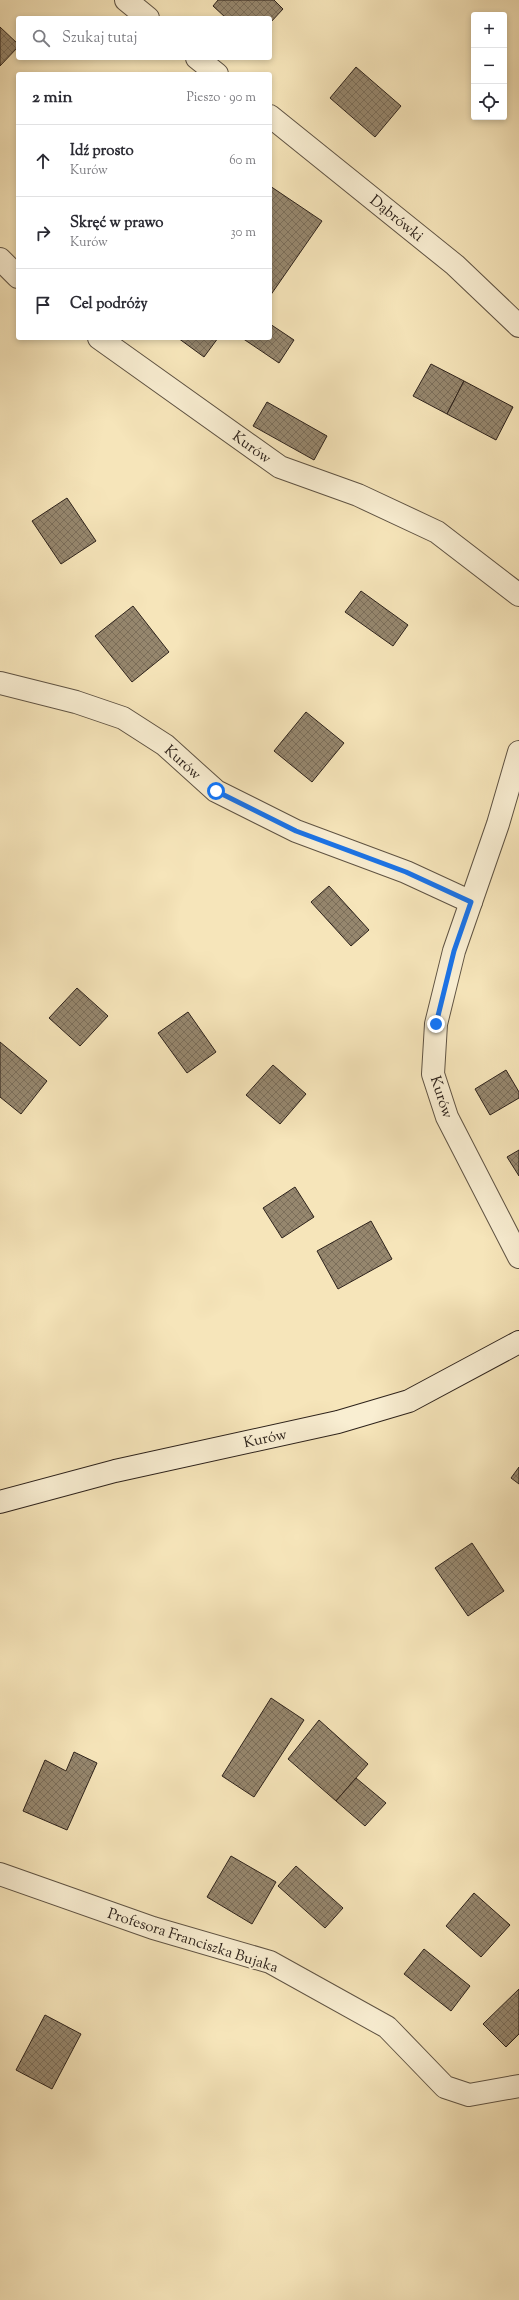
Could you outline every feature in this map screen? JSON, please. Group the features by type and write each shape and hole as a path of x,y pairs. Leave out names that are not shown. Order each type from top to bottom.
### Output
{"street":[{"path":"126,0 146,16"},
{"path":"200,60 214,72"},
{"name":"Dąbrówki","path":"272,118 455,266 519,326"},
{"path":"0,259 16,275"},
{"name":"Kurów","path":"102,340 280,468 358,495 438,532 519,595"},
{"name":"Kurów","path":"0,683 76,702 123,718 165,745 216,791 296,831 406,872 471,902"},
{"name":"Kurów","path":"519,752 498,824 454,951 436,1024 433,1074 447,1117 519,1258"},
{"name":"Kurów","path":"0,1502 115,1471 338,1422 409,1401 519,1342"},
{"name":"Profesora Franciszka Bujaka","path":"0,1874 153,1928 270,1962 387,2028 445,2087 469,2095 519,2086"}],"building":[{"path":"218,0 274,0 283,9 272,21 272,16 224,16 213,6"},
{"path":"0,27 16,42 16,49 0,66"},
{"path":"356,67 401,106 375,137 330,98"},
{"path":"272,187 322,221 272,293"},
{"path":"272,325 294,340 279,363 245,340 272,340"},
{"path":"181,340 217,340 204,357"},
{"path":"431,364 464,381 447,414 413,396"},
{"path":"464,381 513,407 496,440 447,414"},
{"path":"267,402 327,436 314,460 253,426"},
{"path":"67,498 96,541 61,564 32,521"},
{"path":"361,591 408,625 393,646 345,612"},
{"path":"133,606 169,652 132,682 95,636"},
{"path":"306,712 344,743 312,782 274,751"},
{"path":"329,886 369,930 351,946 311,902"},
{"path":"77,988 108,1016 80,1046 49,1018"},
{"path":"188,1012 216,1052 187,1073 158,1033"},
{"path":"0,1042 47,1081 21,1114 0,1097"},
{"path":"273,1065 306,1094 280,1124 246,1095"},
{"path":"506,1070 519,1092 519,1098 490,1115 475,1089"},
{"path":"519,1150 519,1176 507,1157"},
{"path":"295,1187 314,1217 282,1238 263,1208"},
{"path":"371,1221 392,1259 338,1289 317,1251"},
{"path":"519,1467 519,1484 511,1478"},
{"path":"472,1543 504,1591 468,1616 435,1568"},
{"path":"271,1698 304,1720 254,1797 222,1776"},
{"path":"319,1720 368,1764 336,1801 288,1759"},
{"path":"74,1752 97,1763 67,1830 23,1811 45,1760 66,1771"},
{"path":"356,1778 386,1803 365,1826 336,1801"},
{"path":"231,1856 276,1882 252,1924 207,1897"},
{"path":"296,1866 343,1908 325,1928 278,1886"},
{"path":"474,1893 510,1925 481,1957 446,1926"},
{"path":"424,1949 470,1986 451,2011 404,1974"},
{"path":"519,1989 519,2034 506,2047 483,2024"},
{"path":"45,2015 81,2034 52,2089 16,2070"}],"route":[{"path":"216,791 296,831 406,872 471,902 454,951 436,1024"}]}
